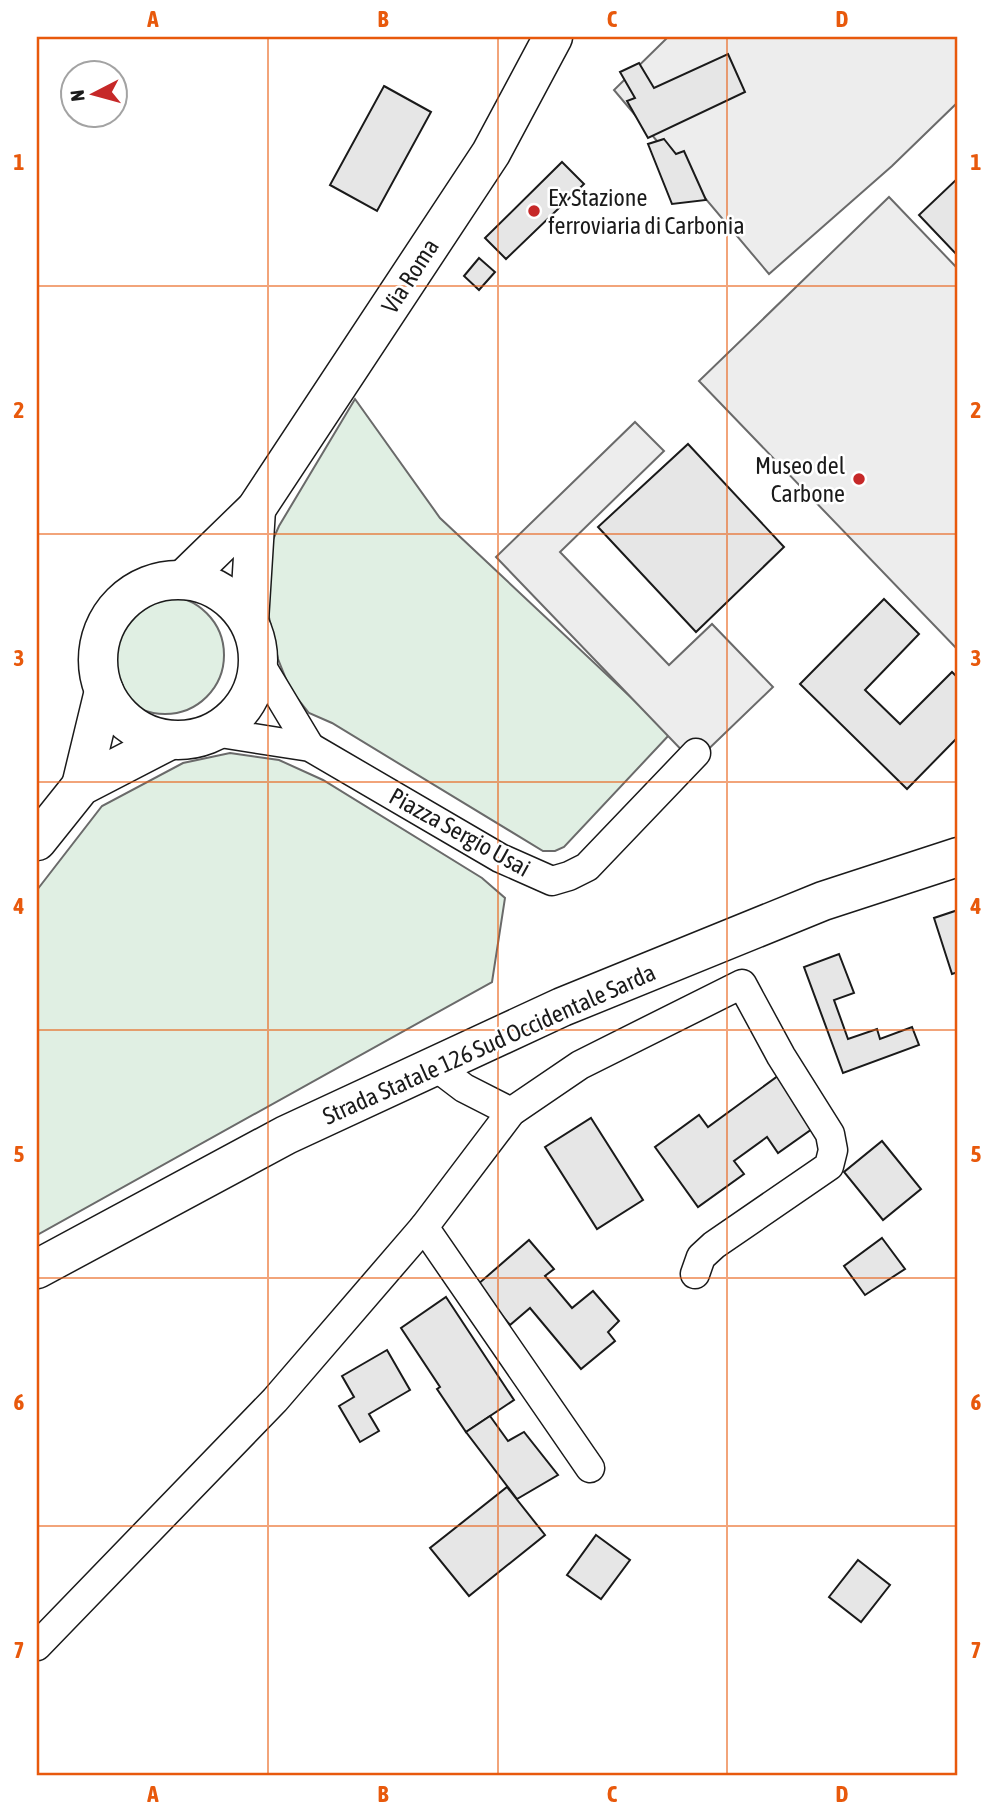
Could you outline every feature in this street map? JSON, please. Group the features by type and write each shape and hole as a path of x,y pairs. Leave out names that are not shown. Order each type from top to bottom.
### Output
{"main road":[{"name":"Via Roma","path":"184,579 256,509 491,153 553,37"},
{"name":"Via Roma","path":"249,621 256,509"},
{"path":"184,579 210,585 233,600 249,621 258,648 259,662 255,684 246,703 232,720 214,732 193,739 170,740 138,729 124,719 104,691 99,674 98,655 105,629 119,605 132,593 166,580 184,579"},
{"path":"81,786 104,691"},
{"path":"37,841 81,786 170,740"},
{"name":"Strada Statale 126 Sud Occidentale Sarda","path":"37,1269 286,1135 562,1007 823,901 958,857"}],"street":[{"name":"Piazza Sergio Usai","path":"259,662 310,747"},
{"name":"Piazza Sergio Usai","path":"214,732 310,747 500,858 552,880 569,876 587,867 696,753"},
{"path":"37,1646 275,1400 424,1227 511,1112 580,1065 742,984 781,1056 830,1134 832,1150 829,1166 714,1245 701,1257 695,1275"},
{"path":"435,1066 464,1088 511,1112"},
{"path":"424,1227 590,1468"}],"green space":[{"path":"355,399 440,518 670,734 564,847 555,851 543,851 332,723 309,713 290,689 278,659 267,608 268,551 279,526"},
{"path":"165,596 188,601 207,613 219,632 224,655 219,678 207,697 188,709 165,714 142,709 123,697 111,678 106,655 111,632 123,613 142,601"},
{"path":"230,753 279,760 323,780 482,878 505,898 492,982 37,1235 37,890 102,806 183,763"}],"shaded area":[{"path":"668,37 958,37 958,102 892,166 769,274 614,90"},
{"path":"889,197 958,269 958,650 699,381"},
{"path":"635,422 664,451 560,552 669,665 712,624 773,687 694,763 496,557"}],"building":[{"path":"728,54 745,92 648,138 627,101 635,98 620,72 639,63 654,88"},
{"path":"384,86 431,112 377,211 330,185"},
{"path":"664,139 676,154 684,151 706,200 672,204 648,144"},
{"name":"Ex Stazione ferroviaria di Carbonia","path":"562,162 584,184 506,259 485,238"},
{"path":"958,178 958,256 919,215"},
{"name":"Ex Stazione ferroviaria di Carbonia","path":"479,258 495,272 479,290 464,276"},
{"path":"688,444 784,547 696,632 598,527"},
{"path":"884,599 919,634 865,690 900,724 952,672 958,678 958,737 907,789 800,684"},
{"path":"958,910 958,972 952,974 934,918"},
{"path":"839,954 854,993 834,1000 848,1039 877,1029 880,1039 912,1027 919,1045 843,1073 804,967"},
{"path":"782,1073 819,1124 778,1153 767,1137 734,1161 744,1174 698,1207 655,1147 699,1115 708,1127"},
{"path":"591,1118 643,1200 597,1229 545,1147"},
{"path":"882,1141 921,1189 883,1220 844,1172"},
{"path":"882,1238 905,1269 865,1295 844,1266"},
{"path":"529,1240 554,1269 545,1276 572,1308 593,1291 619,1321 608,1332 615,1341 581,1369 530,1308 510,1325 477,1285"},
{"path":"446,1297 514,1400 466,1432 401,1328"},
{"path":"387,1350 410,1390 369,1414 379,1431 360,1442 339,1406 354,1397 342,1376"},
{"path":"490,1416 508,1441 524,1432 558,1475 517,1499 466,1432"},
{"path":"507,1487 545,1535 469,1596 430,1548"},
{"path":"596,1535 630,1560 601,1599 567,1575"},
{"path":"858,1560 890,1585 861,1622 829,1597"}],"place":[{"name":"Ex Stazione ferroviaria di Carbonia","path":"534,211"},
{"name":"Museo del Carbone","path":"859,479"}]}
